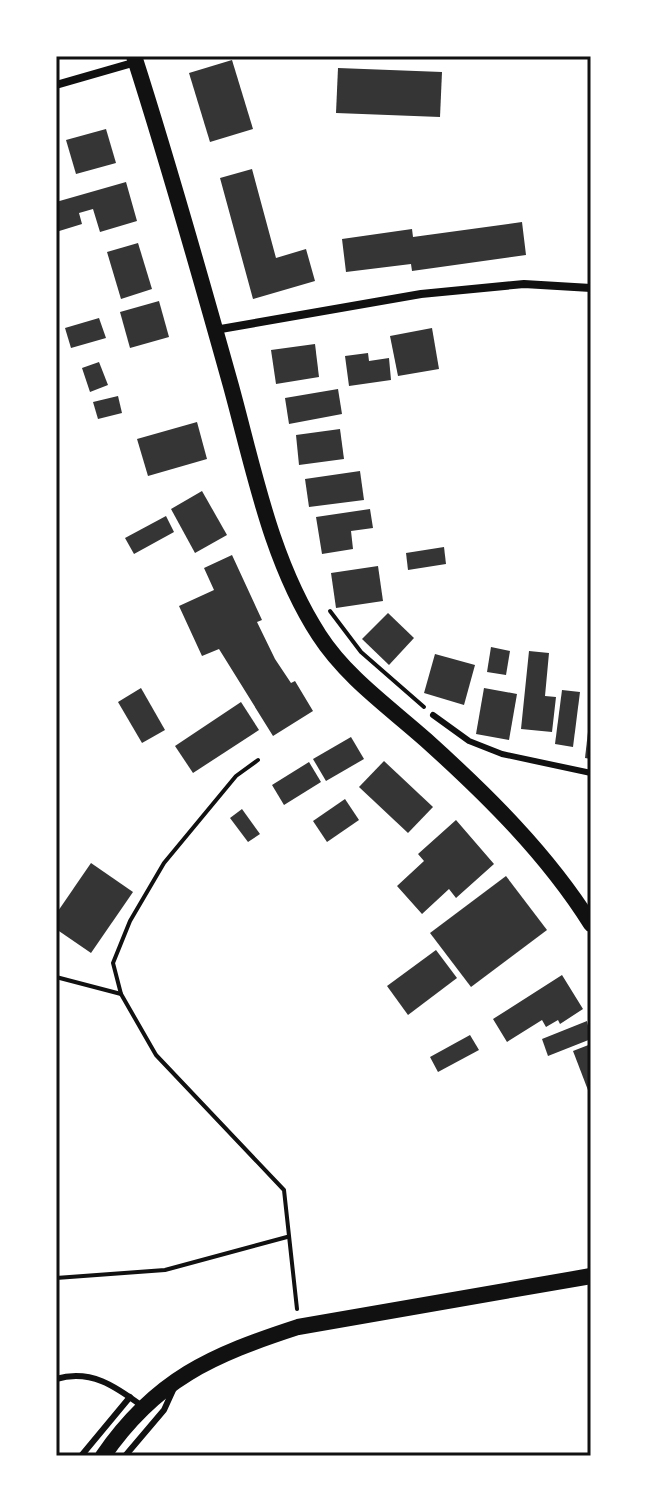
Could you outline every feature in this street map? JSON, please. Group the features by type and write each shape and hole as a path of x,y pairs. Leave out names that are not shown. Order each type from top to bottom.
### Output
{"main road":[{"path":"135,59 178,195 273,538 299,603 321,638 348,671 461,771 516,827 591,924"},
{"path":"103,1456 136,1402 213,1358 298,1327 586,1274"}],"street":[{"path":"56,85 135,59"},
{"path":"215,330 421,294 524,284 591,288"}],"lane":[{"path":"433,715 469,741 502,754 591,773"},
{"path":"56,1379 86,1375 106,1381 136,1402 81,1456"},
{"path":"125,1456 164,1410 181,1376"}],"path":[{"path":"328,609 361,652 433,715"},
{"path":"258,760 236,776 164,863 137,909 113,963 121,994 156,1055 284,1190 298,1327"},
{"path":"56,977 121,994"},
{"path":"56,1278 165,1270 287,1237"}],"building":[{"path":"232,60 253,129 210,142 189,73"},
{"path":"338,68 442,72 440,117 336,113"},
{"path":"106,129 116,163 76,174 66,140"},
{"path":"252,169 276,258 306,249 315,281 253,299 220,178"},
{"path":"126,182 137,221 100,232 93,209 79,213 82,224 56,232 56,202"},
{"path":"522,222 526,255 412,271 411,264 346,272 342,239 412,229 413,237"},
{"path":"138,243 152,289 121,299 107,252"},
{"path":"159,301 169,337 130,348 120,312"},
{"path":"99,318 106,338 71,348 65,328"},
{"path":"432,328 439,369 398,376 390,336"},
{"path":"315,344 319,377 276,384 271,350"},
{"path":"368,353 369,361 389,358 391,380 349,386 345,356"},
{"path":"99,362 108,385 90,392 82,368"},
{"path":"338,389 342,414 289,424 285,398"},
{"path":"118,396 122,413 98,419 93,402"},
{"path":"197,422 207,459 148,476 137,439"},
{"path":"340,429 344,459 299,465 296,435"},
{"path":"360,471 364,500 309,507 305,479"},
{"path":"202,491 227,535 195,553 171,509"},
{"path":"370,509 373,528 351,531 353,549 322,554 316,517"},
{"path":"166,516 174,532 134,554 125,538"},
{"path":"444,547 446,564 408,570 406,553"},
{"path":"232,555 262,620 257,622 275,659 291,683 295,681 313,711 273,736 219,649 202,656 179,606 214,590 204,568"},
{"path":"378,566 383,601 336,608 331,573"},
{"path":"388,613 414,638 389,665 362,639"},
{"path":"491,647 510,651 506,675 487,672"},
{"path":"529,651 549,653 545,696 556,697 552,732 521,729"},
{"path":"435,654 475,665 464,705 424,693"},
{"path":"141,688 165,730 142,743 118,702"},
{"path":"484,688 517,694 509,740 476,734"},
{"path":"562,690 580,692 573,747 555,744"},
{"path":"241,702 259,730 193,773 175,746"},
{"path":"591,723 591,759 585,758"},
{"path":"351,737 364,759 326,781 313,759"},
{"path":"384,761 433,807 408,833 359,787"},
{"path":"309,762 321,782 284,805 272,785"},
{"path":"345,799 359,820 327,842 313,821"},
{"path":"242,809 260,834 248,842 230,818"},
{"path":"456,820 494,864 456,898 449,889 422,914 397,886 424,861 418,854"},
{"path":"91,863 133,892 91,953 56,929 56,914"},
{"path":"506,876 547,930 471,987 430,933"},
{"path":"436,950 457,978 408,1015 387,986"},
{"path":"562,975 583,1009 560,1024 558,1020 546,1027 542,1020 507,1042 493,1019"},
{"path":"587,1021 591,1039 548,1056 542,1039"},
{"path":"470,1035 479,1050 438,1072 430,1057"},
{"path":"591,1044 591,1098 573,1051"}]}
